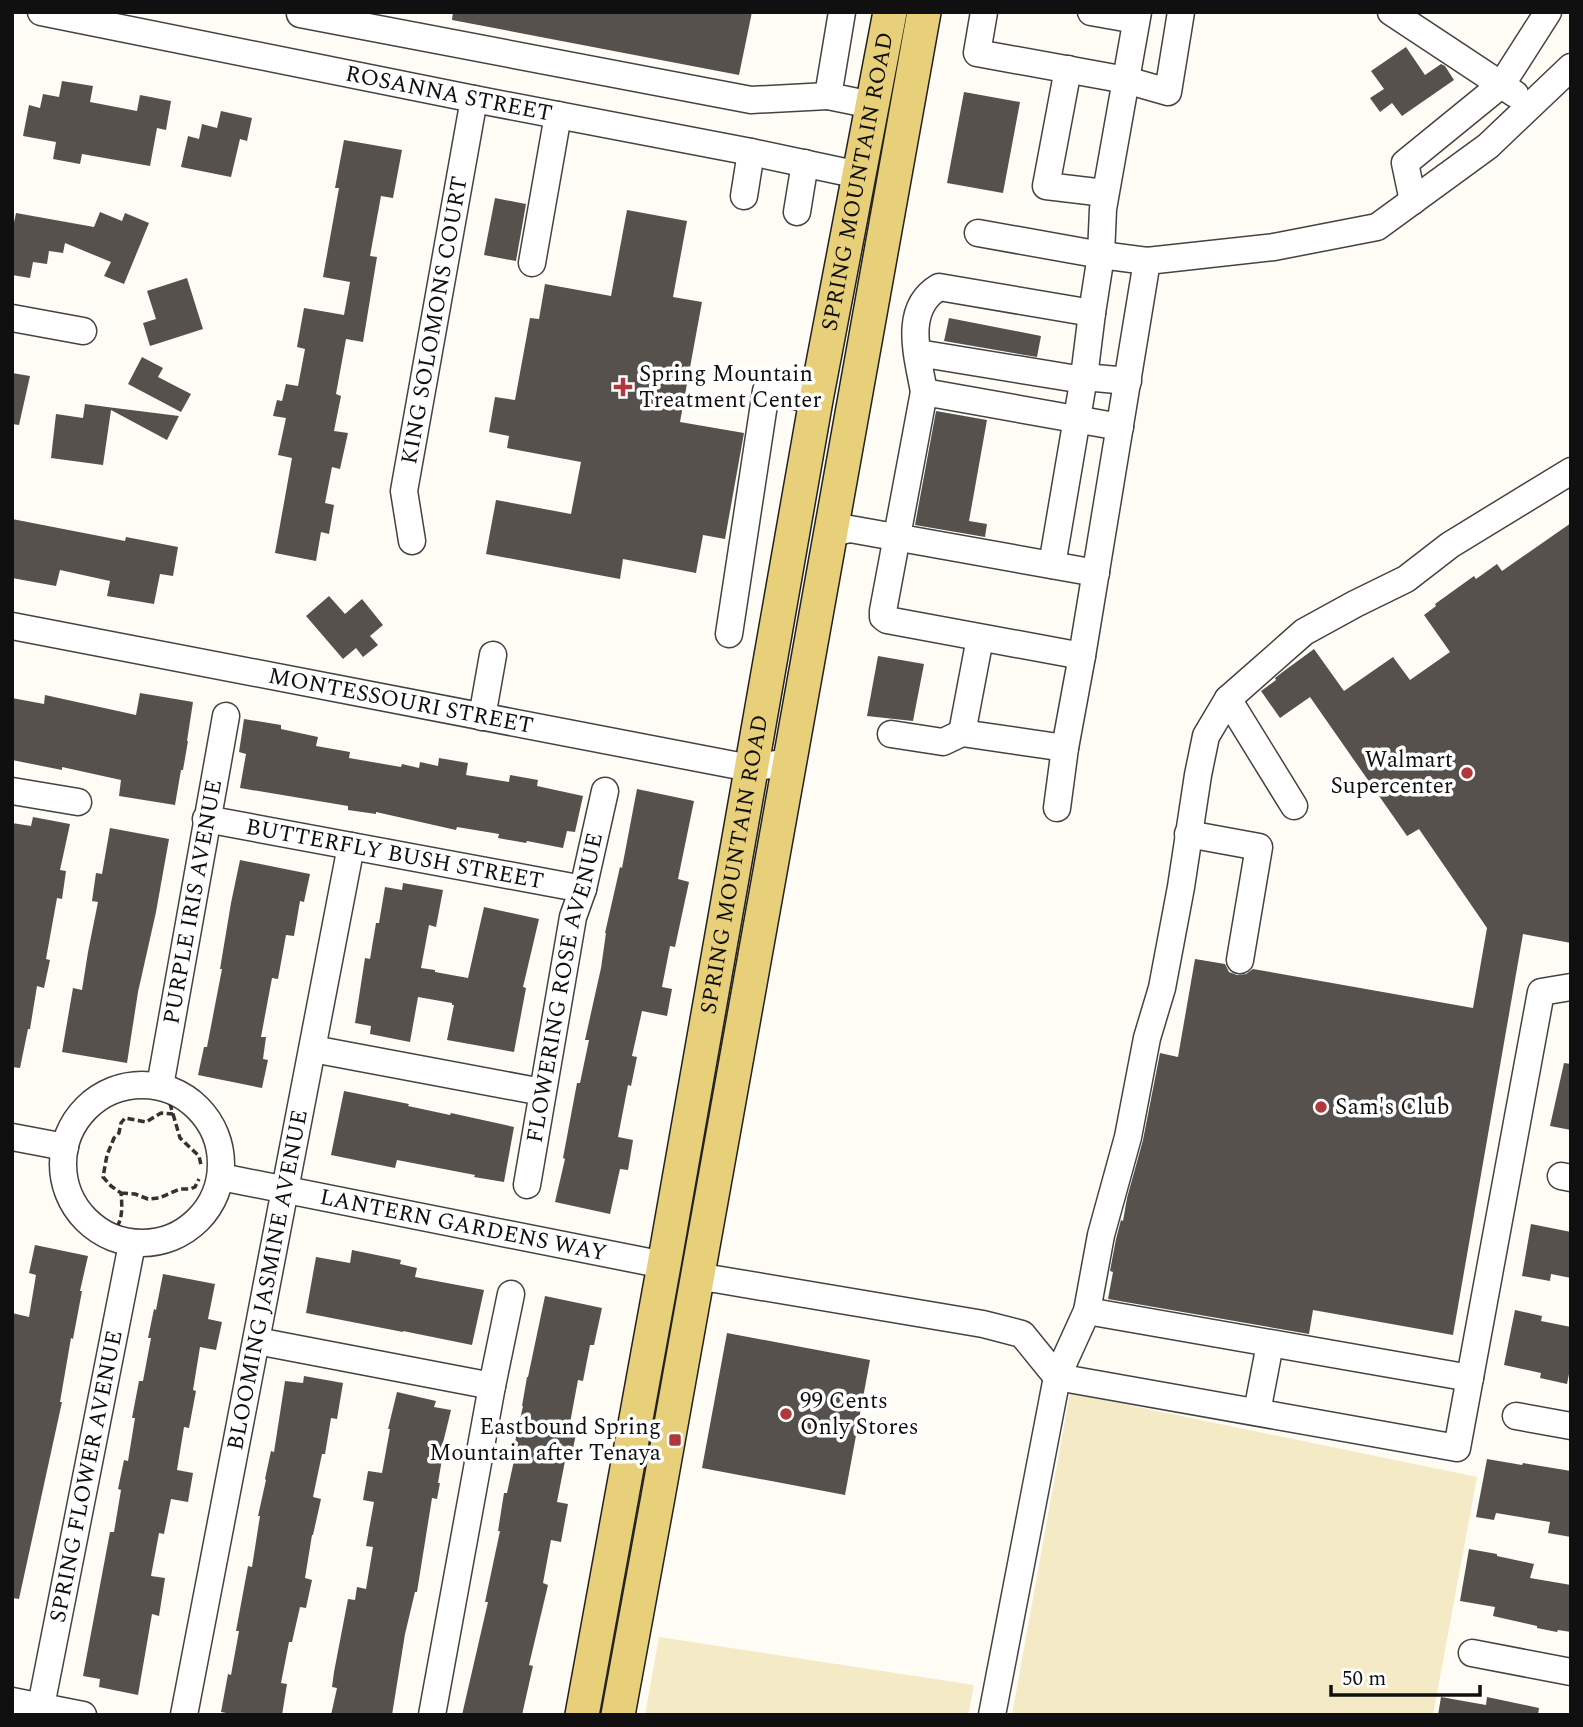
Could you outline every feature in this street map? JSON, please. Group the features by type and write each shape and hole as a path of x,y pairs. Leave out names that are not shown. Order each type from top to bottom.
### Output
{"main road":[{"name":"SPRING MOUNTAIN ROAD","path":"582,1715 816,400 890,12"},
{"path":"888,215 878,201 878,191 906,12"},
{"name":"SPRING MOUNTAIN ROAD","path":"618,1715 924,12"},
{"path":"691,1104 687,1250 697,1279"},
{"path":"658,1497 658,1407 676,1287 664,1265"}],"street":[{"name":"ROSANNA STREET","path":"41,12 859,175"},
{"path":"300,12 751,100 828,96 872,104"},
{"path":"828,96 842,12"},
{"path":"984,12 977,53 1126,80 1168,92 1181,12"},
{"path":"1052,565 1084,377 1101,256 1102,209 1137,16 1091,12"},
{"path":"1391,12 1531,105"},
{"path":"1413,201 1405,163 1502,84 1545,13"},
{"path":"978,233 1101,256 1147,261 1274,247 1377,228 1488,146 1571,67"},
{"path":"1068,69 1046,186 1105,192"},
{"name":"KING SOLOMONS COURT","path":"412,541 404,491 474,99"},
{"path":"532,264 558,115"},
{"path":"744,196 751,152"},
{"path":"797,212 805,163"},
{"path":"1057,808 1147,261"},
{"path":"1082,656 887,620 883,617 883,611 925,392 914,333 919,311 928,293 939,287 1092,313"},
{"path":"12,318 83,331"},
{"path":"918,353 1070,378 1128,381"},
{"path":"729,634 766,391 816,400"},
{"path":"925,392 1120,427"},
{"path":"992,1715 1056,1377 1087,1311 1101,1235 1128,1138 1147,1038 1162,988 1206,736 1228,699 1304,632 1406,579 1450,545 1571,471"},
{"path":"831,533 850,529 1096,573"},
{"name":"MONTESSOURI STREET","path":"12,626 751,768 789,762"},
{"path":"962,733 980,638"},
{"path":"482,717 493,655"},
{"path":"1228,699 1294,806"},
{"name":"PURPLE IRIS AVENUE","path":"170,1097 206,819 226,716"},
{"path":"891,734 943,742 962,733 1065,748"},
{"path":"12,791 78,802"},
{"name":"FLOWERING ROSE AVENUE","path":"527,1185 573,917 583,889 605,791"},
{"name":"BUTTERFLY BUSH STREET","path":"206,819 583,889"},
{"path":"1188,834 1259,847 1240,960"},
{"name":"BLOOMING JASMINE AVENUE","path":"184,1715 351,846"},
{"path":"697,1279 728,1281 983,1324 1022,1335 1056,1377 1457,1448 1541,992 1571,987"},
{"path":"313,1049 542,1092"},
{"path":"135,1085 170,1097 182,1095 201,1110 214,1130 221,1153 221,1177 214,1200 199,1220 180,1235 157,1243 121,1240 86,1221 71,1199 63,1174 65,1147 74,1124 90,1104 111,1091 135,1085"},
{"path":"12,1137 65,1147"},
{"name":"LANTERN GARDENS WAY","path":"221,1177 664,1265"},
{"name":"SPRING FLOWER AVENUE","path":"41,1706 121,1240"},
{"path":"432,1715 511,1294"},
{"path":"1087,1311 1470,1378"},
{"path":"257,1341 492,1386"},
{"path":"1257,1412 1270,1344"},
{"path":"1516,1416 1571,1426"},
{"path":"1472,1653 1571,1672"},
{"path":"12,1701 83,1715"}],"path":[{"path":"170,1097 180,1138 200,1156 200,1177 190,1189 180,1189 159,1198 148,1199 121,1193 103,1177 107,1155 121,1123 125,1118 146,1122 161,1113 170,1097"},
{"path":"121,1193 121,1240"}],"sand":[{"path":"1070,1393 1477,1477 1433,1715 1012,1715"},
{"path":"659,1637 974,1685 968,1715 645,1715"}],"building":[{"path":"453,12 752,12 739,75 452,20"},
{"path":"1406,47 1425,75 1441,64 1454,80 1402,116 1392,103 1380,112 1370,98 1384,89 1371,71"},
{"path":"62,81 93,86 90,102 137,111 140,95 171,101 166,130 157,128 150,166 82,154 80,164 53,159 56,142 23,136 29,105 40,108 43,94 59,97"},
{"path":"964,92 1020,102 1003,193 947,183"},
{"path":"221,111 252,118 247,141 240,139 231,177 181,167 188,136 199,139 202,124 217,128"},
{"path":"344,140 402,150 393,198 381,196 370,256 377,257 363,342 346,339 336,394 341,396 334,431 348,433 340,469 332,467 325,503 334,505 329,534 321,532 316,561 275,553 292,458 278,455 286,418 273,416 277,400 282,401 286,384 298,386 305,349 297,347 304,308 344,315 350,282 323,277 339,188 335,188"},
{"path":"495,198 526,204 516,261 484,255"},
{"path":"627,210 687,221 673,297 702,302 680,422 744,433 725,539 703,535 696,573 623,559 620,579 486,554 496,500 571,514 581,462 507,448 509,436 489,432 495,397 515,400 530,318 539,319 545,284 611,296"},
{"path":"100,212 122,221 125,213 149,223 124,284 104,276 111,262 65,243 63,253 49,251 47,264 33,262 30,278 12,275 12,232 16,213 94,227"},
{"path":"187,278 203,329 150,346 143,323 156,319 147,291"},
{"path":"949,318 1041,336 1037,357 944,341"},
{"path":"142,357 163,368 158,377 191,394 181,412 128,384"},
{"path":"12,373 30,376 19,425 12,424"},
{"path":"85,404 179,416 167,440 111,410 103,465 51,458 56,414 83,418"},
{"path":"936,411 987,420 969,521 987,524 985,537 915,525"},
{"path":"12,519 125,541 126,537 178,547 173,576 160,574 154,604 107,596 110,581 60,570 56,586 12,578"},
{"name":"Sam's Club","path":"1571,523 1571,943 1523,934 1453,1335 1313,1310 1309,1334 1108,1299 1116,1239 1143,1140 1160,1053 1178,1057 1195,959 1225,964 1229,972 1237,975 1246,974 1253,969 1473,1008 1487,928 1419,829 1407,836 1310,697 1280,718 1261,691 1314,649 1344,691 1393,657 1410,680 1450,652 1424,615 1436,606 1435,604 1474,576 1476,579 1497,564 1502,571"},
{"path":"329,596 345,614 362,599 383,625 370,636 378,645 363,657 356,648 343,659 306,616"},
{"path":"878,656 924,664 913,721 867,716"},
{"path":"140,693 193,702 175,805 119,796 121,780 62,767 62,770 12,760 12,698 44,704 45,695 136,715"},
{"path":"244,719 281,725 281,729 318,737 316,746 350,752 349,758 419,768 420,762 438,766 439,758 468,763 466,775 509,782 510,775 538,780 537,786 583,796 575,832 567,831 563,848 240,788 246,754 239,752"},
{"path":"637,789 694,801 678,879 689,882 675,947 670,946 662,987 672,989 667,1016 642,1011 632,1056 637,1057 631,1086 628,1085 618,1137 633,1140 628,1170 620,1169 610,1214 555,1202 577,1083 580,1083 589,1040 585,1040 601,968 605,933 620,867 622,868"},
{"path":"33,817 70,824 60,870 66,871 62,899 57,898 46,959 50,960 44,988 37,986 20,1068 12,1067 12,823 31,826"},
{"path":"110,828 169,839 138,992 127,1063 62,1052 73,988 82,990 98,902 92,901 96,873 102,874"},
{"path":"240,860 310,874 304,902 300,901 294,936 286,935 278,979 272,978 261,1037 266,1037 263,1059 268,1060 262,1088 198,1075 204,1047 207,1047"},
{"path":"403,883 443,890 436,927 429,925 421,968 435,972 468,978 484,907 539,919 523,987 526,988 514,1052 447,1040 454,1005 452,1003 418,997 410,1042 370,1034 371,1026 355,1023 365,958 370,959 385,887 402,890"},
{"path":"1564,1063 1571,1064 1571,1130 1550,1126"},
{"path":"344,1091 514,1127 504,1182 397,1160 395,1168 331,1155"},
{"path":"1531,1224 1571,1232 1571,1278 1551,1274 1550,1281 1522,1276"},
{"path":"35,1245 88,1256 73,1339 71,1338 62,1402 19,1599 12,1598 12,1313 29,1317 36,1275 29,1273"},
{"path":"352,1250 401,1260 400,1264 417,1268 415,1277 484,1290 472,1345 306,1313 316,1257 350,1263"},
{"path":"163,1274 215,1284 208,1319 222,1322 216,1350 200,1347 193,1390 196,1391 189,1428 184,1427 177,1470 193,1473 188,1502 171,1499 164,1534 159,1533 151,1576 165,1578 159,1616 152,1614 138,1695 99,1687 100,1679 83,1676 110,1532 114,1532 124,1460 128,1461 139,1381 143,1381 151,1338 148,1338"},
{"path":"545,1296 602,1308 594,1345 590,1345 583,1381 578,1380 570,1423 578,1425 570,1462 565,1461 557,1502 568,1504 561,1542 551,1540 543,1583 548,1585 529,1665 533,1666 522,1715 462,1715 488,1602 485,1602 500,1531 504,1493 507,1493 518,1442 515,1442"},
{"path":"1515,1310 1542,1316 1541,1321 1571,1327 1571,1364 1567,1384 1540,1378 1541,1373 1504,1365"},
{"name":"99 Cents Only Stores","path":"727,1333 870,1360 845,1495 702,1468"},
{"path":"304,1376 343,1383 337,1419 331,1418 325,1454 322,1454 313,1497 321,1499 305,1578 312,1580 306,1608 300,1607 292,1642 289,1642 281,1683 287,1684 282,1715 237,1715 221,1712 228,1674 231,1675 248,1566 252,1567 258,1516 271,1451 274,1452 285,1381 303,1383"},
{"path":"397,1392 436,1401 434,1407 451,1410 442,1447 437,1499 432,1498 417,1592 405,1634 392,1715 331,1715 337,1688 332,1687 334,1672 348,1599 355,1600 357,1587 366,1589 373,1547 366,1546 374,1502 363,1500 368,1471 382,1473 388,1429"},
{"path":"1487,1459 1571,1471 1571,1537 1548,1533 1550,1522 1496,1513 1494,1520 1476,1517"},
{"path":"1469,1549 1534,1564 1530,1578 1571,1585 1571,1632 1537,1628 1493,1616 1495,1607 1460,1601"},
{"path":"1441,1697 1486,1705 1487,1697 1539,1708 1538,1715 1438,1715"}],"place":[{"name":"Spring Mountain Treatment Center","path":"623,387"},
{"name":"Walmart Supercenter","path":"1467,773"},
{"name":"Sam's Club","path":"1321,1107"},
{"name":"99 Cents Only Stores","path":"786,1414"},
{"name":"Eastbound Spring Mountain after Tenaya","path":"675,1440"}]}
